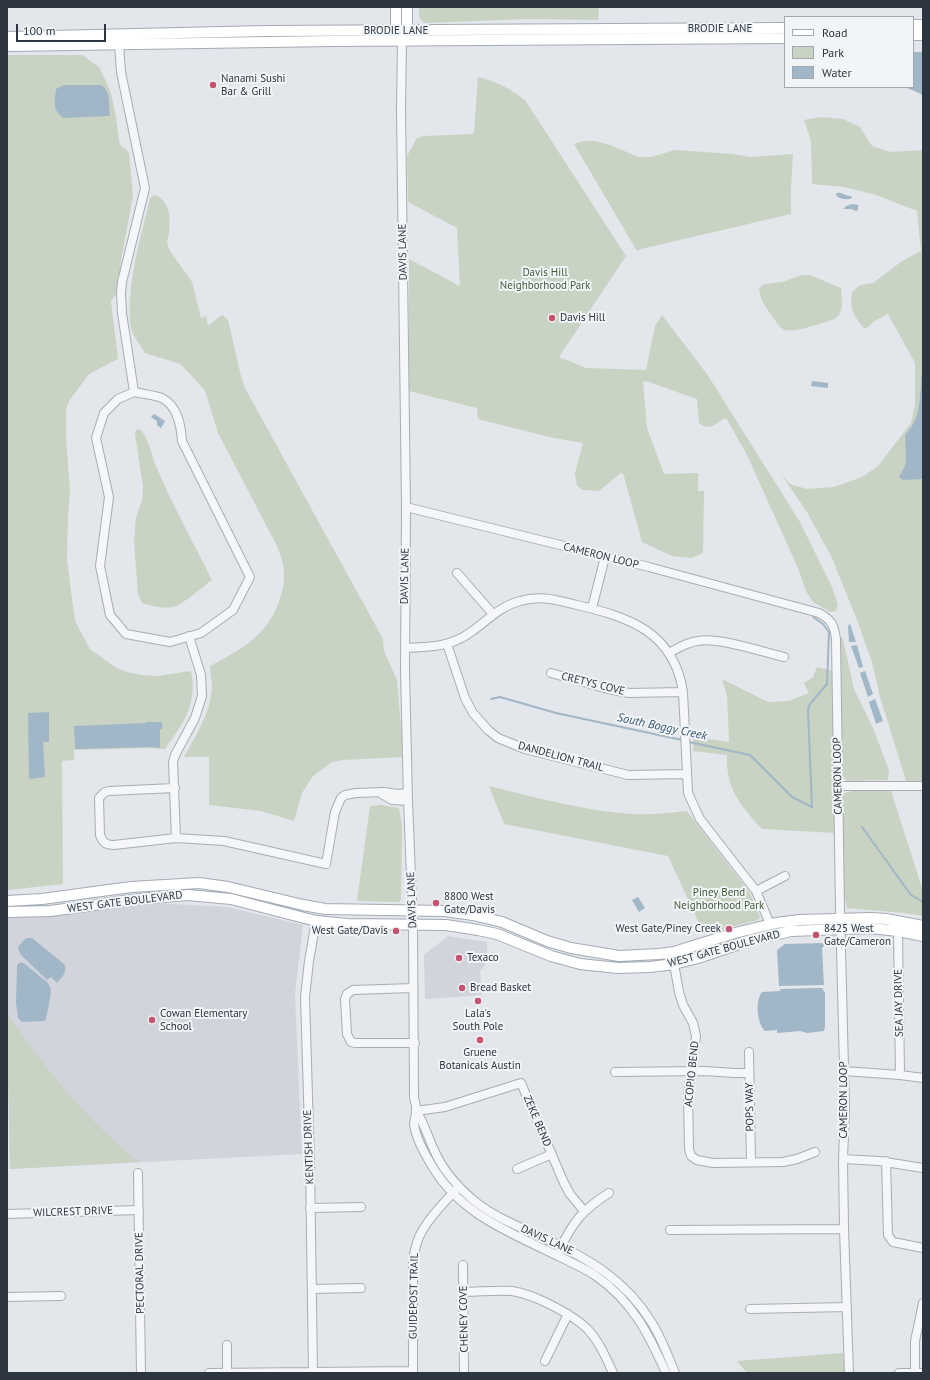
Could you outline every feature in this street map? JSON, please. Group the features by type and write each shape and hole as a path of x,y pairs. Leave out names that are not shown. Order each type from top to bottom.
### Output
{"main road":[{"path":"396,7 396,31 402,41"},
{"name":"DAVIS LANE","path":"402,41 407,31 407,7"},
{"name":"BRODIE LANE","path":"7,46 402,41 784,28"},
{"name":"BRODIE LANE","path":"7,37 493,29 611,34 784,38"},
{"path":"189,33 189,44"},
{"name":"WEST GATE BOULEVARD","path":"7,901 42,899 131,887 198,883 222,886 325,909 370,911 446,911 473,915 502,922 547,941 570,948 619,956 670,953 770,924 799,920 840,918 886,919 923,926"},
{"path":"140,899 140,894 144,892 190,884"},
{"path":"255,893 261,901 263,908"},
{"name":"WEST GATE BOULEVARD","path":"7,912 50,911 140,899 188,895 231,899 316,921 347,924 446,925 478,930 497,934 551,956 580,964 618,968 650,967 674,964 698,958 772,934 791,931 871,928 923,936"},
{"path":"674,964 674,960 676,958 709,946 718,939"},
{"path":"627,968 664,959 669,956 670,953"}],"street":[{"name":"DAVIS LANE","path":"402,41 401,109 406,507 405,648 407,797 413,925 414,1097 416,1111 414,1123 426,1157 452,1194 481,1217 498,1227 580,1266 596,1276 622,1298 635,1314 646,1330 666,1373"},
{"path":"119,44 121,72 145,188 122,282 121,293 122,313 134,392"},
{"path":"134,392 162,398 173,407 181,429 182,441 250,577 233,610 201,633 170,642 126,634 110,615 100,566 109,497 96,438 104,414 108,409 118,399 134,392"},
{"name":"CAMERON LOOP","path":"406,507 649,567 819,613 828,618 834,627 836,639 840,929 845,1107 843,1159 844,1229 849,1373"},
{"path":"592,608 605,557"},
{"path":"458,573 493,614"},
{"path":"405,648 432,647 447,644 471,632 493,614 519,601 532,598 546,598 613,614 652,633 669,653 678,670 683,692 688,793 700,819 756,891 770,924"},
{"path":"176,838 174,758 195,718 202,696 201,675 189,636"},
{"path":"669,653 687,644 707,640 784,657"},
{"name":"DANDELION TRAIL","path":"447,644 464,698 479,721 498,738 525,749 628,775 686,774"},
{"name":"CRETYS COVE","path":"551,673 608,690 629,693 683,692"},
{"path":"838,786 923,786"},
{"path":"175,788 105,792 99,798 100,835 102,841 108,845 176,838 224,841 326,864 335,812 339,801 345,795 356,793 380,793 392,800 407,797"},
{"path":"756,891 785,876"},
{"name":"KENTISH DRIVE","path":"312,1373 312,1289 306,997 309,961 316,921"},
{"name":"SEA JAY DRIVE","path":"898,931 900,1075"},
{"name":"ACOPIO BEND","path":"674,964 683,1005 696,1029 696,1045 688,1094 688,1149 691,1156 697,1160 713,1163 791,1161 815,1152"},
{"path":"414,988 357,990 348,994 346,999 346,1034 351,1042 414,1043"},
{"name":"POPS WAY","path":"749,1052 751,1162"},
{"path":"615,1072 705,1071 734,1074 749,1073"},
{"path":"844,1072 900,1075 923,1078"},
{"name":"ZEKE BEND","path":"416,1111 445,1107 521,1083 564,1183 570,1194 584,1211"},
{"name":"DAVIS LANE","path":"416,1111 423,1121 435,1153 446,1171 459,1187 473,1200 503,1219 585,1258 601,1268 630,1293 653,1324 675,1373"},
{"path":"517,1170 552,1154"},
{"path":"843,1159 886,1161 923,1168"},
{"path":"886,1161 888,1235 893,1242 923,1248"},
{"name":"PECTORAL DRIVE","path":"138,1173 141,1373"},
{"name":"GUIDEPOST TRAIL","path":"413,1372 413,1262 415,1248 428,1223 459,1187"},
{"path":"557,1255 574,1223 584,1211 609,1193"},
{"path":"310,1208 361,1207"},
{"name":"WILCREST DRIVE","path":"7,1214 139,1210"},
{"path":"670,1230 844,1229"},
{"name":"CHENEY COVE","path":"463,1265 464,1373"},
{"path":"312,1289 362,1288"},
{"path":"463,1292 510,1291 521,1293 533,1297 568,1314 580,1321 597,1339 613,1373"},
{"path":"7,1297 61,1296"},
{"path":"915,1373 915,1341 923,1303"},
{"path":"750,1309 847,1307"},
{"path":"545,1361 568,1314"},
{"path":"227,1345 227,1373"},
{"path":"209,1373 413,1372"},
{"path":"899,1373 923,1373"}],"shaded area":[{"name":"Cowan Elementary School","path":"155,903 228,907 303,925 295,994 302,1154 10,1169 7,1045 7,917 52,916"},
{"path":"448,936 487,942 487,962 480,971 482,995 425,999 424,955"}],"green space":[{"path":"419,7 599,7 598,20 530,19 425,23 420,18"},
{"path":"7,55 82,55 99,67 111,93 119,141 121,146 129,153 133,195 121,261 118,292 111,301 118,359 89,374 69,401 66,409 66,438 70,490 67,560 75,621 90,649 115,667 127,672 157,676 191,671 193,683 191,704 178,731 165,749 74,750 74,760 62,761 63,884 8,890 7,890"},
{"name":"Davis Hill Neighborhood Park","path":"478,77 503,86 525,100 626,256 559,357 586,368 646,370 655,326 662,315 707,374 800,522 832,587 838,605 836,611 830,612 813,602 806,591 798,568 746,453 726,418 712,426 703,426 699,423 697,399 646,381 643,382 647,428 664,474 698,473 698,491 704,491 703,553 692,558 672,556 642,542 623,473 599,491 583,490 577,486 575,473 583,443 554,438 478,419 477,408 409,391 409,259 460,286 457,228 408,202 407,156 417,138 424,136 472,134 474,132"},
{"path":"821,117 843,119 860,127 872,146 891,152 923,150 923,783 907,784 880,697 872,662 832,558 807,512 781,474 790,484 807,489 834,487 862,477 878,466 911,423 915,405 915,363 888,314 875,321 865,329 853,312 851,298 852,292 860,285 873,283 902,261 921,251 917,211 876,195 844,187 812,184 811,141 804,120"},
{"path":"584,141 596,141 613,146 638,157 651,157 675,150 732,154 751,157 793,154 791,214 637,251 574,144"},
{"path":"155,195 161,198 168,209 170,223 167,243 170,251 192,282 201,318 206,316 208,326 223,315 228,320 245,388 383,639 384,651 397,680 403,757 343,760 332,762 313,776 302,793 294,821 261,811 209,805 209,757 184,757 202,724 211,698 212,688 210,666 253,640 269,622 281,594 284,572 283,562 277,546 218,433 205,391 180,364 145,353 131,329 130,297 138,246 150,198"},
{"path":"801,275 810,275 841,288 841,311 836,318 832,320 801,329 789,331 785,330 779,325 766,307 761,298 759,288 765,284 783,282"},
{"path":"139,429 147,439 155,464 175,508 212,580 177,606 169,608 142,603 138,594 134,542 136,518 142,500 143,487 135,434 136,430"},
{"path":"841,637 843,639 854,689 874,730 889,771 888,780 848,781 842,775"},
{"path":"817,667 833,671 835,833 762,829 747,812 736,796 729,778 727,755 693,751 693,737 729,742 727,696 722,679 768,702 789,701 809,693 804,683 813,677"},
{"name":"Piney Bend Neighborhood Park","path":"489,786 597,810 632,814 687,811 750,893 760,917 758,920 704,934 668,856 504,824"},
{"path":"852,791 891,791 923,891 923,916 847,908 844,893 842,799 845,793"},
{"path":"380,805 399,808 402,826 401,900 398,902 357,901 370,806"},
{"path":"7,1014 68,1093 102,1129 139,1162 10,1169"},
{"path":"843,1353 845,1373 747,1373 737,1361"}],"water":[{"path":"914,52 923,52 923,97 921,94 907,88 914,88"},
{"path":"64,85 101,85 108,95 110,116 64,118 56,109 55,102 56,89"},
{"path":"837,193 851,196 852,198 842,199 836,195"},
{"path":"852,204 858,205 858,210 843,209 846,206"},
{"path":"923,370 923,479 903,480 899,477 905,466 906,460 905,435 914,423 918,412"},
{"path":"812,381 828,383 828,388 811,386"},
{"path":"154,414 165,421 161,428 157,425 157,421 151,417"},
{"path":"850,624 856,642 849,642 848,626"},
{"path":"857,645 863,667 859,668 851,646"},
{"path":"865,671 873,694 868,697 860,673"},
{"path":"875,699 883,721 876,724 869,702"},
{"path":"49,712 49,742 43,742 45,777 29,779 28,713"},
{"path":"162,722 162,729 160,729 160,748 75,749 74,726"},
{"path":"638,897 645,908 639,912 632,900"},
{"path":"26,938 32,938 64,964 65,972 57,983 51,977 47,980 20,954 18,947"},
{"path":"824,943 822,948 824,985 779,986 777,950 785,944"},
{"path":"21,962 48,983 51,989 45,1021 22,1022 18,1018 16,1003 17,965"},
{"path":"822,988 825,993 824,1031 807,1033 800,1031 777,1033 777,1030 765,1031 762,1027 758,1012 758,1001 762,992 780,991 780,989"}],"waterway":[{"path":"689,742 750,755 792,797 812,807 808,710 810,704 827,684 829,632 823,624 813,617"},
{"name":"South Boggy Creek","path":"491,699 500,697 556,713 682,740"},
{"name":"South Boggy Creek","path":"862,827 911,895 923,902"}],"place":[{"name":"Nanami Sushi Bar & Grill","path":"213,85"},
{"name":"Davis Hill","path":"552,318"},
{"name":"8800 West Gate/Davis","path":"436,903"},
{"name":"West Gate/Piney Creek","path":"729,929"},
{"name":"West Gate/Davis","path":"396,931"},
{"name":"8425 West Gate/Cameron","path":"816,935"},
{"name":"Texaco","path":"459,958"},
{"name":"Bread Basket","path":"462,988"},
{"name":"Lala's South Pole","path":"478,1001"},
{"name":"Cowan Elementary School","path":"152,1020"},
{"name":"Gruene Botanicals Austin","path":"480,1040"}]}
